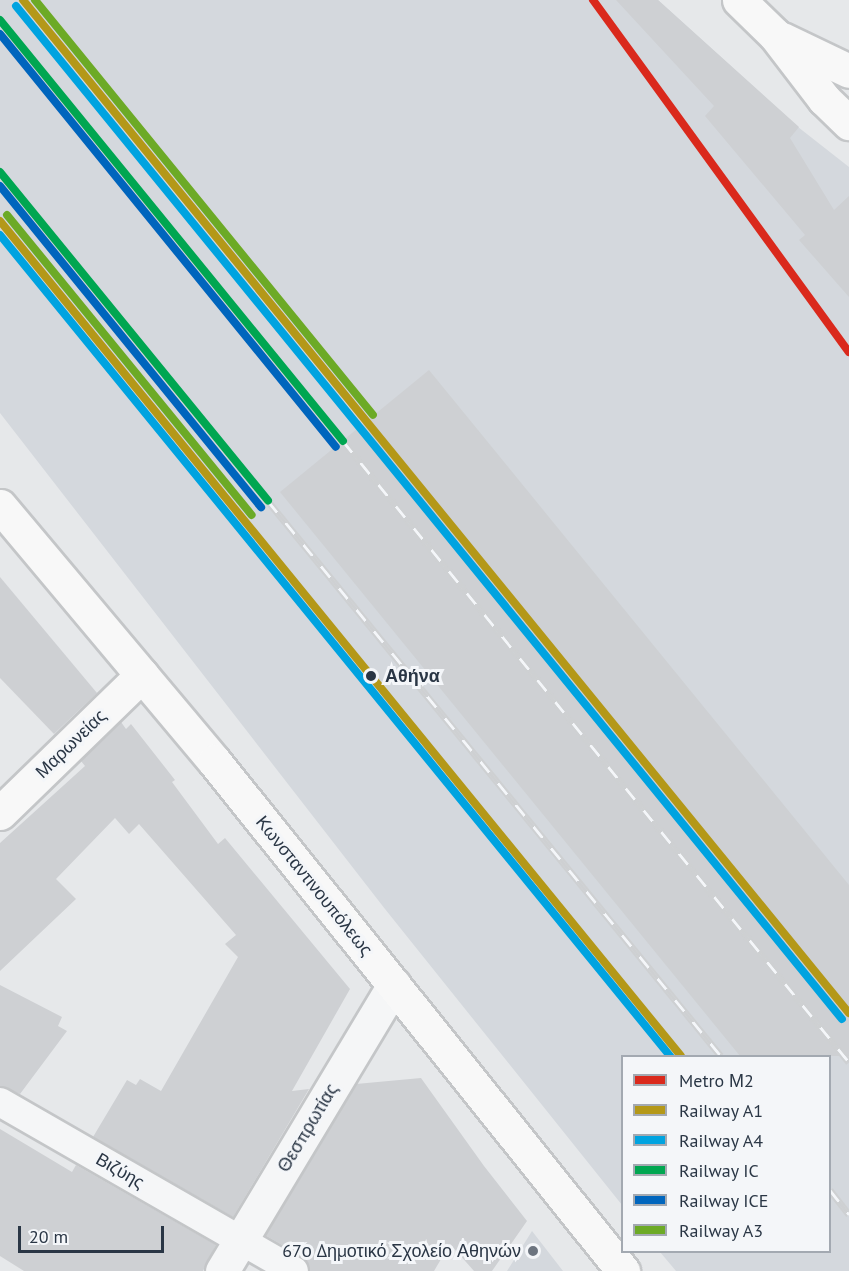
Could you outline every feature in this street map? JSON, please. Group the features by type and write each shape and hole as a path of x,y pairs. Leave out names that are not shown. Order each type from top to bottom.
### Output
{"street":[{"path":"740,0 775,35 824,99 849,123"},
{"path":"775,35 849,71"},
{"name":"Κωνσταντινουπόλεως","path":"0,506 214,761 623,1271"},
{"name":"Μαρωνείας","path":"0,813 142,675"},
{"name":"Θεσπρωτίας","path":"222,1271 394,985"}],"lane":[{"name":"Βιζύης","path":"0,1102 294,1271"}],"shaded area":[{"path":"0,0 658,0 798,127 849,167 849,1271 676,1271 661,1253 831,1253 831,1055 621,1055 621,1204 385,909 0,413"},
{"name":"67ο Δημοτικό Σχολείο Αθηνών","path":"532,1231 563,1271 507,1271"}],"building":[{"path":"616,0 658,0 799,127 790,138 834,210 849,196 849,297 799,240 805,235 705,116 714,106"},
{"path":"429,370 849,885 849,1056 739,1055 280,492"},
{"path":"0,577 97,693 54,734 0,678"},
{"path":"121,722 126,729 131,724 175,780 172,782 218,844 225,838 350,989 292,1091 309,1089 233,1217 93,1137 127,1080 136,1085 140,1079 161,1091 238,957 225,944 236,935 139,824 129,834 115,818 56,879 76,899 0,971 0,843 85,766 81,761"},
{"path":"0,985 62,1017 58,1026 67,1031 20,1094 0,1086"},
{"path":"421,1078 527,1221 492,1271 474,1271 450,1244 434,1271 310,1271 303,1257 265,1235 356,1084"},
{"path":"0,1129 72,1172 76,1165 216,1245 203,1271 24,1271 0,1256"}],"railway":[{"path":"343,441 849,1062"},
{"path":"268,501 720,1055"},
{"path":"831,1191 849,1214"}],"metro line":[{"name":"Μ2","path":"593,0 849,352"}],"rail line":[{"name":"A1","path":"23,0 849,1013"},
{"name":"A3","path":"35,0 373,415"},
{"name":"A4","path":"16,6 842,1019"},
{"name":"IC","path":"0,20 343,441"},
{"name":"ICE","path":"0,34 336,447"},
{"name":"IC","path":"0,172 268,501"},
{"name":"ICE","path":"0,186 261,507"},
{"name":"A3","path":"7,215 252,515"},
{"name":"A1","path":"0,221 680,1055"},
{"name":"A4","path":"0,235 669,1055"}],"place":[{"name":"Αθήνα","path":"371,676"},
{"name":"67ο Δημοτικό Σχολείο Αθηνών","path":"533,1251"}]}
